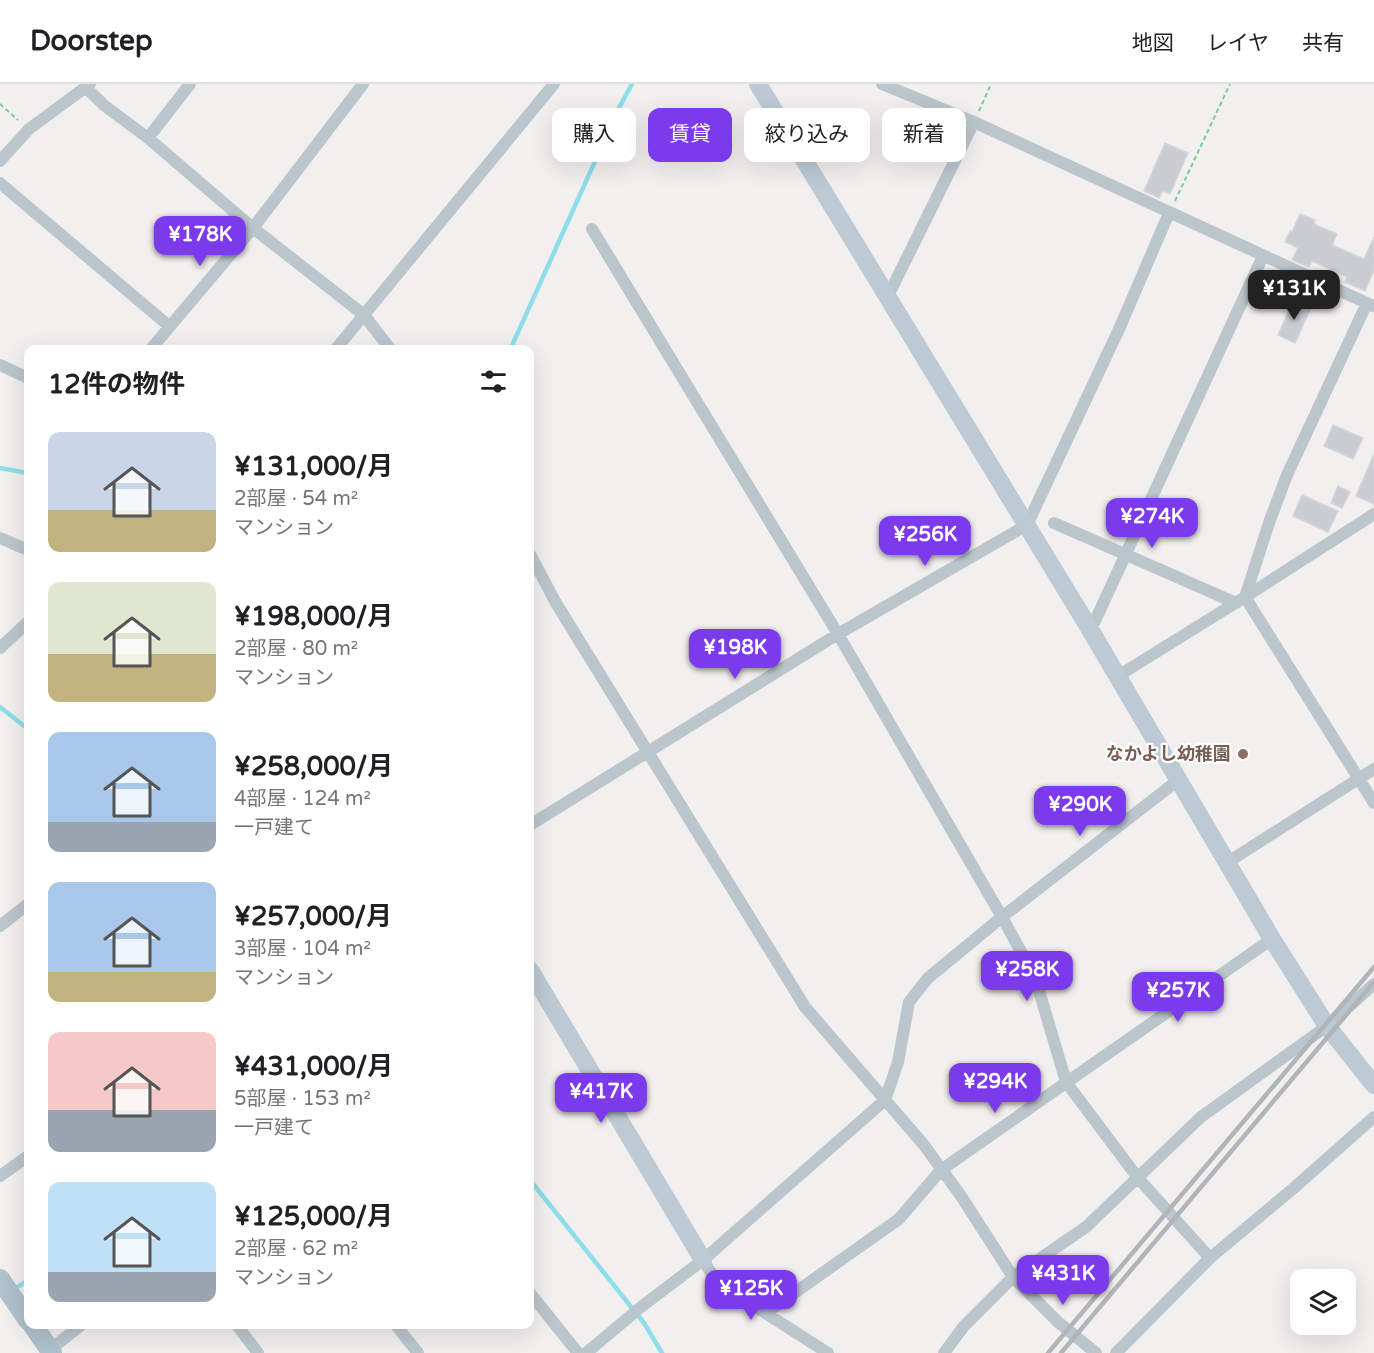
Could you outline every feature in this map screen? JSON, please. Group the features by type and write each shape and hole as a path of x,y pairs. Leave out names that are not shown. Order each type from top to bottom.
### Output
{"main road":[{"path":"3,1284 24,1314"},
{"path":"34,1329 51,1352"}],"street":[{"path":"148,138 190,84"},
{"path":"154,345 253,228 363,84"},
{"path":"340,345 554,84"},
{"path":"758,84 1088,626 1177,781 1228,862 1272,939 1326,1026 1374,1085"},
{"path":"882,84 974,122 1370,305 1287,475 1241,600"},
{"path":"0,161 29,129 88,86 105,106 148,138 253,228 364,315 387,345"},
{"path":"888,296 974,122"},
{"path":"0,183 169,326"},
{"path":"534,822 838,634 1027,525 1120,327 1168,213"},
{"path":"592,229 838,634 1002,916 1035,977 1066,1082 1138,1179 1210,1258"},
{"path":"1088,626 1095,621 1263,256"},
{"path":"0,365 24,376"},
{"path":"1118,676 1374,514"},
{"path":"1054,523 1241,600 1374,803"},
{"path":"0,538 24,548"},
{"path":"534,562 556,603 805,1007 924,1145 961,1196 1013,1277 1058,1322 1096,1353"},
{"path":"0,648 24,626"},
{"path":"1228,862 1374,769"},
{"path":"586,1353 703,1260 885,1100 898,1062 909,1002 928,978 1002,916 1177,781"},
{"path":"0,926 24,907"},
{"path":"766,1313 899,1219 941,1170 1272,939"},
{"path":"534,977 717,1282 828,1353"},
{"path":"944,1353 964,1326 1013,1277 1086,1227 1201,1117 1326,1026 1374,984"},
{"path":"1116,1353 1210,1258 1374,1117"},
{"path":"0,1176 24,1159"},
{"path":"534,1298 578,1353"},
{"path":"51,1352 76,1329"},
{"path":"239,1329 258,1353"},
{"path":"399,1329 418,1353"}],"path":[{"path":"974,122 991,84"},
{"path":"1168,213 1230,84"},
{"path":"0,104 29,129"}],"building":[{"path":"1165,143 1188,153 1170,194 1163,191 1159,198 1144,191"},
{"path":"1300,214 1315,220 1316,225 1337,234 1332,245 1364,259 1374,237 1374,270 1365,291 1345,282 1347,277 1312,261 1309,267 1292,260 1298,248 1285,242"},
{"path":"1294,299 1311,308 1295,343 1278,335"},
{"path":"1333,425 1363,438 1353,459 1324,446"},
{"path":"1374,454 1374,504 1356,496"},
{"path":"1338,486 1350,492 1342,508 1331,503"},
{"path":"1302,495 1338,511 1328,532 1293,516"}],"waterway":[{"path":"512,345 632,84"},
{"path":"0,468 24,472"},
{"path":"0,707 24,726"},
{"path":"534,1185 644,1323 662,1353"},
{"path":"13,1290 24,1283"}],"railway":[{"path":"1048,1353 1374,967"},
{"path":"1061,1353 1374,982"}],"place":[{"name":"なかよし幼稚園","path":"1243,754"}]}
